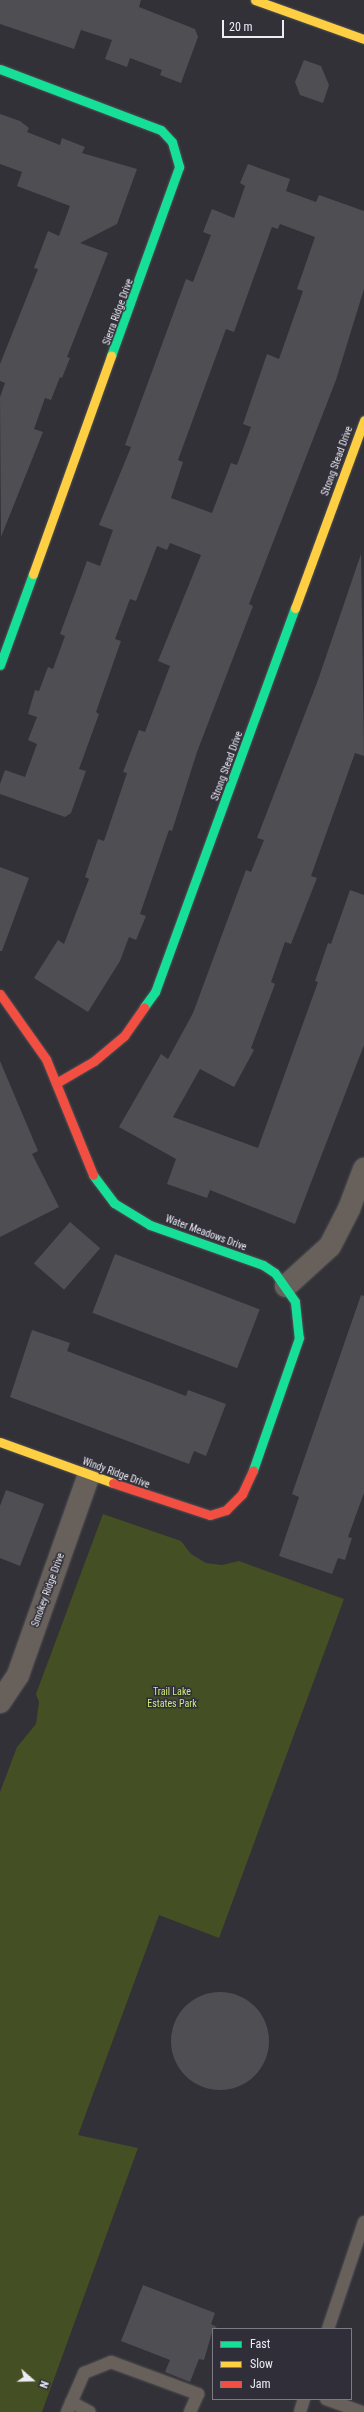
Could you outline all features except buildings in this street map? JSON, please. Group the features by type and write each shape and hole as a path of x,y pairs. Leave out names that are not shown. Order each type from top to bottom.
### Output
{"street":[{"path":"255,0 364,39"},
{"name":"Sierra Ridge Drive","path":"0,70 161,130 172,142 179,167 0,665"},
{"name":"Strong Stead Drive","path":"58,1082 94,1061 120,1040 155,992 364,420"},
{"name":"Water Meadows Drive","path":"0,994 32,1036 58,1082 90,1170 114,1203 150,1225 263,1265 286,1286 295,1302 299,1320 295,1352 251,1475 242,1494 226,1510"},
{"path":"286,1286 330,1246 350,1209 364,1169"},
{"name":"Windy Ridge Drive","path":"0,1442 192,1512 210,1515 226,1510"},
{"name":"Smokey Ridge Drive","path":"0,1702 18,1675 89,1474"}],"lane":[{"path":"328,2328 364,2222"},
{"path":"90,2412 69,2407 84,2373 111,2362 198,2394 190,2412"},
{"path":"300,2412 304,2400"},
{"path":"329,2400 361,2412"}],"green space":[{"name":"Trail Lake Estates Park","path":"103,1514 181,1541 191,1554 206,1563 222,1565 239,1561 344,1599 219,1938 159,1915 78,2135 138,2148 42,2412 0,2412 0,1792 17,1747 36,1724 39,1702 36,1694"}],"traffic: fast":[{"path":"0,69 161,130 172,142 179,167 111,356"},
{"path":"0,665 33,574"},
{"path":"144,1007 155,992 295,608"},
{"path":"93,1175 114,1203 150,1225 263,1265 275,1273 295,1302 299,1338 253,1470"}],"traffic: slow":[{"path":"255,0 364,39"},
{"path":"33,574 111,356"},
{"path":"295,608 364,420"},
{"path":"0,1442 113,1483"}],"traffic: jam":[{"path":"0,994 46,1059 93,1175"},
{"path":"58,1082 94,1061 124,1036 144,1007"},
{"path":"113,1483 210,1515 226,1510 242,1494 253,1470"}]}
